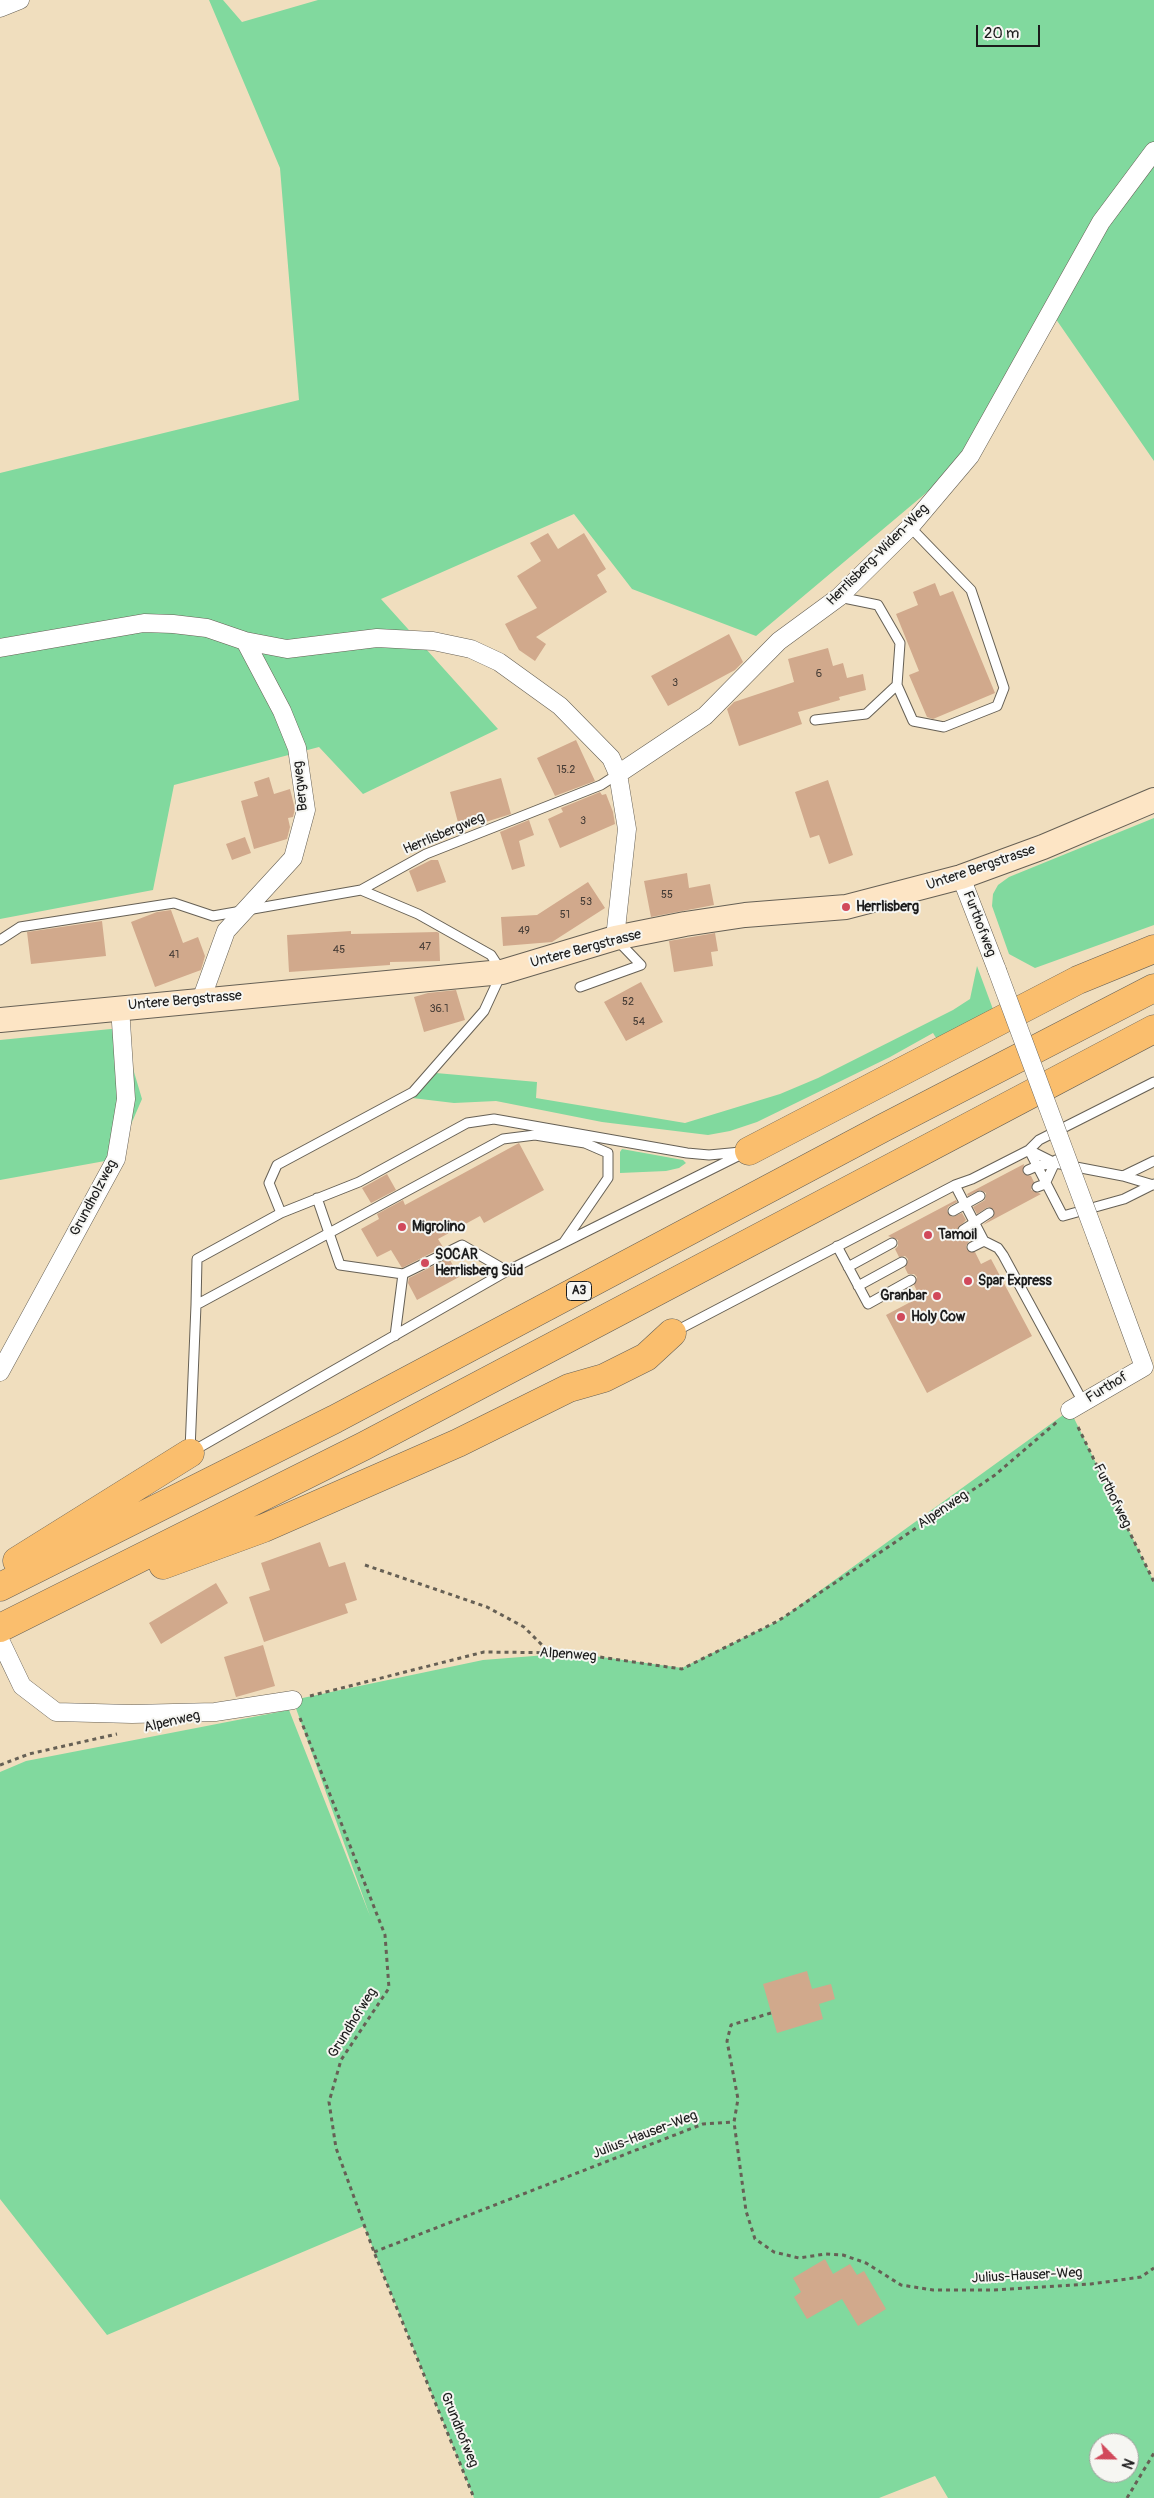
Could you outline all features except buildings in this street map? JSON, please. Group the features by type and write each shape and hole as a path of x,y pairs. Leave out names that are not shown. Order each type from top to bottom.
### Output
{"highway":[{"path":"749,1151 1078,980 1154,949"},
{"name":"A3","path":"0,1587 335,1419 883,1128 1154,988"},
{"path":"0,1628 373,1442 1154,1029"},
{"path":"28,1615 264,1528 458,1443 569,1388 604,1378 646,1357 672,1333"},
{"path":"0,1571 190,1453"}],"main road":[{"name":"Untere Bergstrasse","path":"0,1020 120,1007 502,972 615,938 745,914 846,907 961,877 1043,847 1154,800"}],"street":[{"path":"0,8 20,0"},
{"name":"Herrlisberg-Widen-Weg","path":"618,774 705,716 779,641 839,597 910,527 970,456 1101,222 1154,151"},
{"path":"0,648 144,623 207,628 244,641 287,649 377,638 434,640 471,649 499,662 560,706 611,758 618,774 627,828 615,938"},
{"name":"Bergweg","path":"201,1000 226,931 292,858 306,810 297,748 282,711 244,641"},
{"name":"Furthofweg","path":"961,877 1144,1367"},
{"name":"Grundholzweg","path":"0,1372 116,1159 126,1099 120,1007"},
{"name":"Furthof","path":"1077,1406 1144,1367"},
{"name":"Alpenweg","path":"0,1640 22,1686 56,1712 132,1714 215,1712 293,1700"}],"lane":[{"path":"839,597 878,605 900,642 897,685 913,721 944,727 997,706 1004,688 971,590 910,527"},
{"path":"815,720 866,714 897,685"},
{"name":"Herrlisbergweg","path":"0,940 20,927 174,904 213,916 360,890 426,854 601,785 618,774"},
{"path":"282,1213 269,1183 277,1164 412,1092 484,1011 502,972 491,955 418,914 360,890"},
{"path":"580,987 641,965 615,938"},
{"path":"672,1333 955,1185 972,1179 1028,1150 1039,1140 1154,1082"},
{"path":"190,1453 197,1260 282,1213 359,1182 467,1123 494,1119 687,1153 709,1155 749,1151"},
{"path":"1041,1186 1055,1163 1066,1127"},
{"path":"196,1305 503,1139 535,1135 586,1143 608,1153 608,1178 564,1242"},
{"path":"1028,1150 1055,1163 1123,1176 1153,1184"},
{"path":"1028,1150 1037,1166 1041,1186 1063,1216 1124,1200 1153,1184"},
{"path":"190,1453 507,1271 749,1151"},
{"path":"1123,1176 1154,1161"},
{"path":"1028,1170 1037,1166 1055,1163"},
{"path":"955,1185 984,1241 998,1248 1003,1255 1077,1406"},
{"path":"953,1211 980,1196"},
{"path":"317,1198 340,1265 403,1274 462,1245 507,1271"},
{"path":"963,1230 989,1213"},
{"path":"972,1247 984,1241"},
{"path":"848,1267 892,1244"},
{"path":"837,1246 868,1304 911,1280"},
{"path":"858,1286 902,1262"},
{"path":"395,1336 403,1274"}],"path":[{"name":"Furthofweg","path":"1077,1406 1154,1582"},
{"name":"Alpenweg","path":"293,1700 484,1652 572,1653 682,1668 778,1621 995,1475 1077,1406"},
{"path":"365,1565 487,1608 524,1627 550,1653"},
{"name":"Grundhofweg","path":"293,1700 385,1935 389,1988 341,2060 329,2102 336,2148 374,2252 474,2498"},
{"path":"0,1765 29,1754 122,1733"},
{"path":"734,2122 738,2098 727,2040 731,2025 771,2013"},
{"name":"Julius-Hauser-Weg","path":"374,2252 703,2124 734,2122 746,2210 755,2239 774,2252 799,2258 825,2254 843,2255 866,2263 901,2284 934,2290 992,2290 1091,2284 1141,2277 1154,2268"},
{"path":"1127,2498 1154,2454"}],"green space":[{"path":"209,0 223,0 242,22 318,0 1154,0 1154,461 1051,312 970,456 756,636 632,589 574,514 381,599 498,729 363,794 319,747 174,785 153,890 0,919 0,473 299,400 280,168"},
{"path":"1154,818 1154,925 1035,968 1009,954 992,906 993,894 998,885 1009,877"},
{"path":"977,966 994,1012 938,1041 933,1033 890,1057 757,1122 730,1131 708,1135 602,1122 496,1101 454,1103 412,1098 436,1073 537,1082 536,1098 685,1123 780,1094 818,1078 953,1010 970,999"},
{"path":"121,1028 142,1099 116,1159 0,1180 0,1040"},
{"path":"622,1149 683,1160 686,1163 679,1168 666,1171 620,1173 620,1152"},
{"path":"1070,1410 1154,1582 1154,2498 948,2498 935,2476 879,2498 474,2498 364,2226 107,2335 0,2199 0,1772 26,1761 289,1710 370,1916 293,1700 483,1660 572,1653 682,1668 778,1621"}],"place":[{"name":"Herrlisberg","path":"846,907"},
{"name":"Migrolino","path":"402,1227"},
{"name":"Tamoil","path":"928,1235"},
{"name":"SOCAR Herrlisberg Süd","path":"425,1263"},
{"name":"Spar Express","path":"968,1281"},
{"name":"Granbar","path":"937,1296"},
{"name":"Holy Cow","path":"901,1317"}]}
